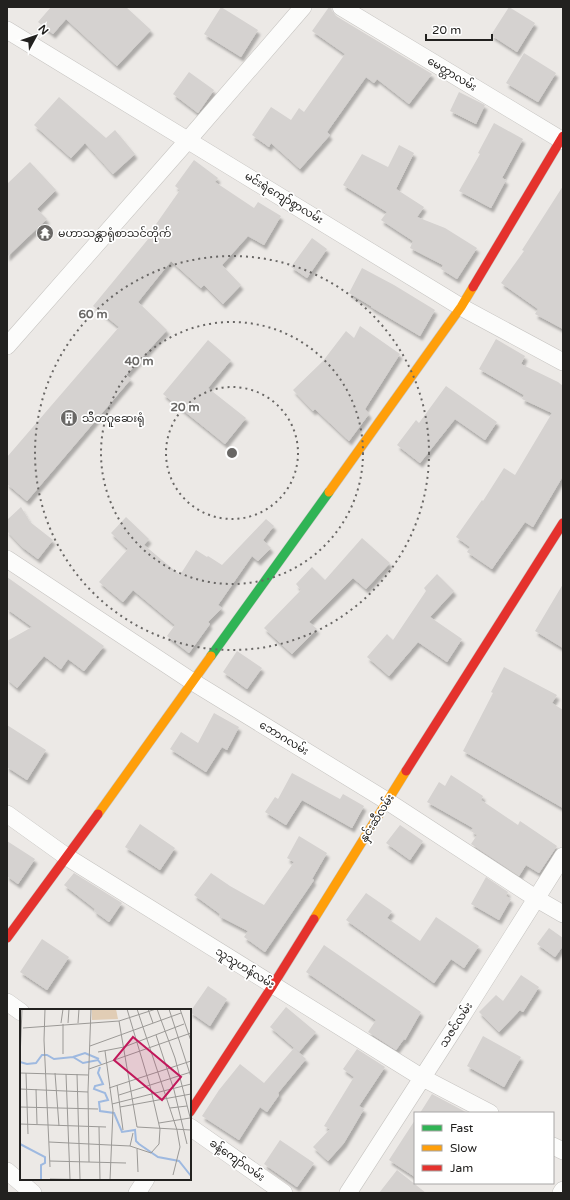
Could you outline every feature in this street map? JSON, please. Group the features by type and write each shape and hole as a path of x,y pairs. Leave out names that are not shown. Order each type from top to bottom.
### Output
{"street":[{"path":"7,346 188,140 302,7"},
{"name":"မေတ္တာလမ်း","path":"341,7 562,139"},
{"name":"မင်းရဲကျော်စွာလမ်း","path":"7,30 461,307 563,362"},
{"path":"7,938 67,857 461,307 562,139"},
{"name":"နှင်းဆီလမ်း","path":"191,1110 273,985 387,801 563,523"},
{"name":"ဘောဂလမ်း","path":"7,559 192,682 387,801 537,899 563,914"},
{"name":"သူသူဟန်လမ်း","path":"7,814 67,857 421,1078 488,1112"},
{"name":"သဇင်လမ်း","path":"348,1193 537,899 563,856"},
{"path":"7,1002 20,1011"},
{"name":"ခန့်ကျော်လမ်း","path":"191,1128 284,1193"},
{"path":"554,1146 563,1151"},
{"path":"7,1171 33,1193"},
{"path":"137,1193 145,1180"}],"building":[{"path":"51,7 126,7 151,30 117,66 66,19 53,34 38,22"},
{"path":"221,7 258,30 241,57 204,34"},
{"path":"329,7 331,7 336,16 432,74 409,104 377,79 374,83 366,77 327,132 330,135 300,169 271,143 269,147 252,135 271,107 291,120 299,108 304,112 345,54 312,31"},
{"path":"509,7 535,23 517,52 491,35"},
{"path":"524,53 556,73 538,102 506,83"},
{"path":"189,72 214,90 198,113 173,94"},
{"path":"459,92 485,105 476,124 450,111"},
{"path":"59,97 106,138 115,130 135,154 113,174 85,143 71,158 34,125"},
{"path":"494,123 523,139 502,178 506,180 491,208 459,191 480,154 478,153"},
{"path":"399,145 414,153 396,189 424,207 417,217 445,228 477,248 457,279 441,269 443,265 410,248 413,241 381,220 387,212 343,185 362,154 388,167"},
{"path":"194,160 218,178 215,182 254,208 258,202 281,216 264,245 248,236 222,265 241,285 223,304 204,285 201,288 171,261 138,302 167,330 126,375 131,379 27,501 7,484 7,457 119,327 93,306 149,238 147,237 180,190 175,186"},
{"path":"30,162 56,190 37,209 47,219 7,257 7,184"},
{"path":"563,186 563,329 535,314 538,309 501,283 524,251 522,250"},
{"path":"312,238 327,249 307,278 291,267"},
{"path":"362,268 394,285 435,310 420,336 349,293"},
{"path":"360,326 400,354 365,409 369,414 349,441 315,409 313,411 293,390 323,361 346,331 354,338"},
{"path":"496,339 525,356 521,364 558,382 563,386 563,476 533,527 525,522 492,569 467,552 470,547 456,537 482,500 483,501 504,468 515,475 552,413 522,399 524,395 479,369"},
{"path":"208,340 231,360 208,388 246,418 225,444 163,394"},
{"path":"446,386 497,422 485,440 455,419 420,463 397,445 416,420 419,423"},
{"path":"21,507 30,522 53,540 38,559 22,547 7,531 7,520"},
{"path":"126,517 149,539 144,545 180,575 196,550 222,565 266,519 274,526 263,540 271,548 258,561 252,556 218,605 222,608 208,622 210,624 189,653 167,636 175,625 133,590 123,602 99,582 128,549 111,533"},
{"path":"362,538 390,563 366,589 353,578 309,622 317,629 292,654 264,628 301,590 296,584 312,567 325,580"},
{"path":"437,574 454,591 430,617 462,639 447,662 418,642 389,676 367,657 387,634 393,640 426,591 424,588"},
{"path":"7,577 104,646 84,671 68,659 61,669 44,656 17,688 7,679 7,641 32,627 7,609"},
{"path":"563,584 563,648 535,631"},
{"path":"237,651 262,668 247,689 223,672"},
{"path":"504,667 557,695 552,703 563,710 563,808 463,751 493,693 491,692"},
{"path":"214,713 239,727 227,750 222,747 206,772 170,749 181,732 198,743"},
{"path":"7,725 46,750 27,780 7,767"},
{"path":"292,773 340,799 343,794 364,806 352,828 302,800 286,825 265,812 275,797 278,799"},
{"path":"451,775 483,796 481,800 518,825 520,821 557,846 539,873 526,865 519,876 471,844 477,835 471,831 473,828 427,802 439,782 445,786"},
{"path":"140,824 175,848 160,870 125,847"},
{"path":"400,825 423,841 410,860 386,843"},
{"path":"299,836 327,853 312,879 314,880 265,952 244,937 248,931 219,916 220,914 194,895 211,873 230,886 264,905 294,862 287,858"},
{"path":"7,841 35,859 18,884 7,876"},
{"path":"74,873 122,903 109,922 64,885"},
{"path":"486,877 508,892 506,896 511,899 499,920 471,904"},
{"path":"366,893 392,911 387,918 420,941 436,917 479,946 464,968 451,959 434,983 346,920"},
{"path":"549,928 563,938 563,946 555,957 537,944"},
{"path":"42,939 69,957 47,990 20,972"},
{"path":"324,945 421,1012 405,1040 404,1039 396,1050 368,1032 376,1020 306,972"},
{"path":"521,975 539,987 523,1012 520,1010 499,1032 479,1012 496,995 503,1001"},
{"path":"208,986 227,999 210,1026 191,1013"},
{"path":"286,1007 316,1032 299,1052 270,1027"},
{"path":"483,1036 521,1057 504,1087 467,1066"},
{"path":"294,1048 306,1059 278,1093 279,1095 267,1112 260,1107 239,1140 202,1116 219,1090 240,1064 264,1083"},
{"path":"357,1049 385,1067 359,1106 364,1109 344,1143 328,1161 313,1147 330,1129 324,1126 354,1077 343,1069"},
{"path":"432,1094 465,1112 421,1112"},
{"path":"414,1122 414,1176 389,1160"},
{"path":"280,1140 314,1163 297,1187 264,1164"},
{"path":"397,1170 426,1193 379,1193"}],"traffic: fast":[{"path":"211,656 329,492"}],"traffic: slow":[{"path":"329,492 461,307 473,287"},
{"path":"98,814 211,656"},
{"path":"314,919 406,771"}],"traffic: jam":[{"path":"473,287 563,136"},
{"path":"406,771 563,523"},
{"path":"7,938 98,814"},
{"path":"191,1110 314,919"}],"place":[{"name":"မဟာသန္တာရုံစာသင်တိုက်","path":"45,233"},
{"name":"သီတဂူဆေးရုံ","path":"69,418"}]}
